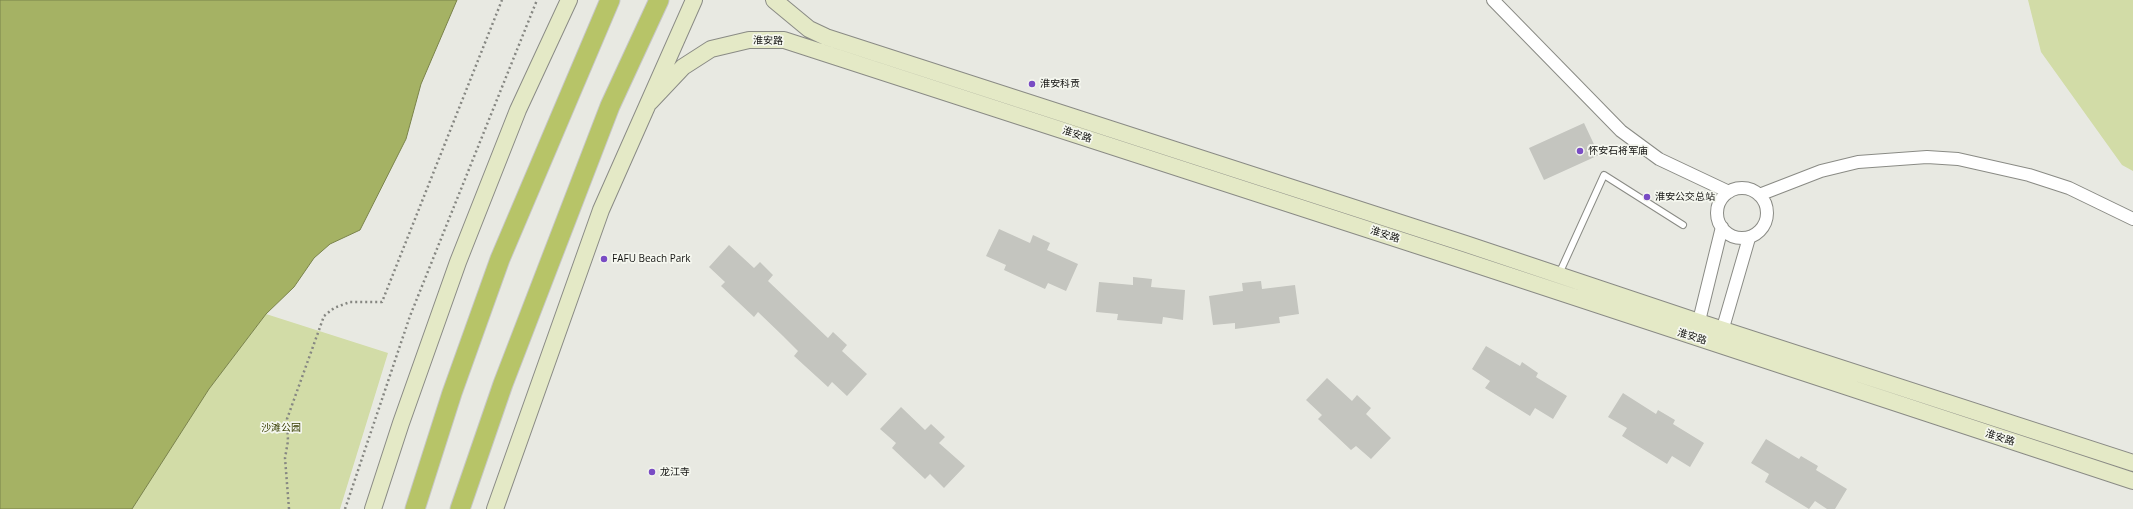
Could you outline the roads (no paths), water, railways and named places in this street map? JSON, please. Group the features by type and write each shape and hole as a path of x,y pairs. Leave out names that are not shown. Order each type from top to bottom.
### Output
{"highway":[{"path":"415,509 452,393 500,259 610,0"},
{"path":"460,509 503,384 610,106 659,0"}],"main road":[{"path":"373,509 401,423 466,241 518,110 568,0"},
{"path":"495,509 601,210 694,0"},
{"name":"淮安路","path":"774,0 809,29 826,37 2133,463"},
{"name":"淮安路","path":"650,102 683,67 711,49 749,40 784,40 2133,481"}],"street":[{"path":"1493,0 1621,130 1659,159 1729,192"},
{"path":"1759,195 1821,171 1858,162 1927,157 1958,159 2029,175 2069,188 2133,219"},
{"path":"1718,345 1749,238 1758,232 1766,218 1765,206 1759,195 1744,188 1729,192 1719,204 1718,220 1722,227 1735,236 1749,238"},
{"path":"1695,338 1722,227"}],"lane":[{"path":"1559,275 1604,175 1683,225"}],"place":[{"name":"淮安科贡","path":"1032,84"},
{"name":"怀安石将军庙","path":"1580,151"},
{"name":"淮安公交总站","path":"1647,197"},
{"name":"FAFU Beach Park","path":"604,259"},
{"name":"龙江寺","path":"652,472"}],"park label":[{"name":"沙滩公园","path":"281,428"}]}
